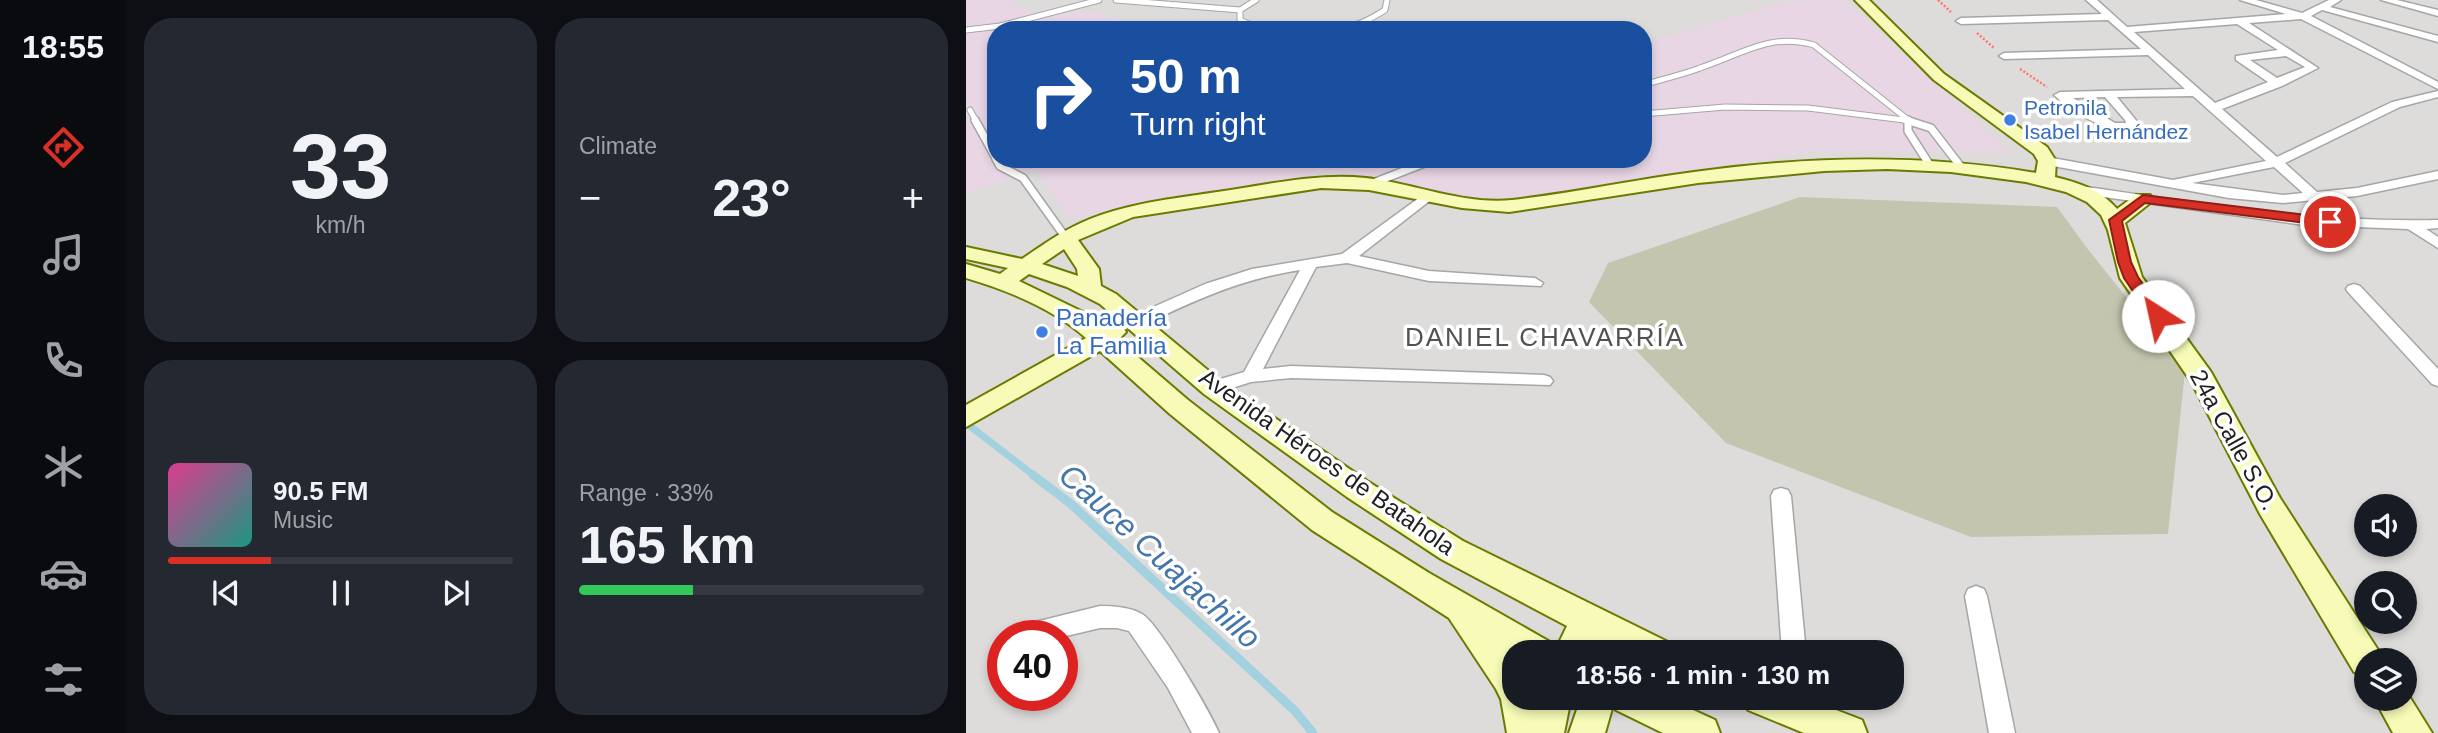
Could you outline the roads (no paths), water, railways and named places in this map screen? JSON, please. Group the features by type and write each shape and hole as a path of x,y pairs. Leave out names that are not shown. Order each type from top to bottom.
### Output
{"street":[{"path":"1862,0 1902,44 1938,77 1975,106 2028,140 2046,170 2096,199 2116,220 2143,199"},
{"path":"2091,0 2216,107 2313,195"},
{"path":"2245,0 2303,16 2438,86"},
{"path":"2124,30 2303,16 2336,0"},
{"path":"2386,0 2438,13"},
{"path":"2324,8 2438,39"},
{"path":"1961,21 2110,17"},
{"path":"2216,107 2313,68 2240,22"},
{"path":"2365,48 2407,30"},
{"path":"2004,56 2149,52"},
{"path":"2278,84 2240,58 2289,52"},
{"path":"2108,94 2133,124 2113,127 2060,95 2197,92"},
{"path":"2167,184 2275,163 2396,104 2438,94"},
{"path":"1003,282 1066,239 1095,224 1129,212 1350,180 1479,206 1509,206 1772,167 1832,164 1929,164 2046,170 2283,199 2357,192 2438,174"},
{"path":"2080,190 2306,220 2438,224"},
{"path":"1347,258 1427,196"},
{"name":"24a Calle S.O.","path":"2116,220 2124,262 2131,278 2202,378 2270,506 2358,648"},
{"path":"2412,225 2438,244"},
{"path":"1066,239 1088,269 1090,289"},
{"name":"Avenida Héroes de Batahola","path":"966,253 1026,265 1090,289 1137,321 1213,388 1357,489 1452,550 1586,620 1612,640"},
{"path":"973,413 1102,338 1211,287 1257,272 1347,258 1429,275 1535,284"},
{"path":"1250,376 1311,263"},
{"name":"Avenida Héroes de Batahola","path":"966,271 1003,282 1079,319 1179,407 1322,521 1459,608 1515,640"},
{"path":"2354,289 2438,380"},
{"path":"1213,388 1250,376 1291,372 1544,381"},
{"path":"1781,496 1793,640"},
{"path":"1976,596 2003,733"},
{"path":"1459,608 1502,669"},
{"path":"1078,622 1100,617 1117,617 1137,623 1177,680 1206,733"},
{"path":"1577,640 1586,620"},
{"path":"1520,710 1525,733"},
{"path":"1546,733 1551,710"},
{"path":"1587,733 1594,710"},
{"path":"1653,710 1702,733"},
{"path":"1805,710 1849,733"},
{"path":"2400,711 2414,733"}],"lane":[{"path":"1017,21 1099,0"},
{"path":"1116,0 1222,6 1240,10 1256,0"},
{"path":"1158,4 1166,0"},
{"path":"1370,21 1385,10 1387,0"},
{"path":"1240,10 1242,21"},
{"path":"966,30 987,29"},
{"path":"1652,82 1700,68 1767,41 1796,39 1814,45 1908,120"},
{"path":"1652,113 1703,108 1795,107 1908,120 1931,128 1961,167"},
{"path":"970,110 987,142"},
{"path":"1908,120 1908,131 1929,164"},
{"path":"1004,168 1023,178 1066,239"},
{"path":"1373,183 1413,168"}],"waterway":[{"name":"Cauce Cuajachillo","path":"966,423 1036,477"},
{"name":"Cauce Cuajachillo","path":"1033,475 1071,504 1295,711 1313,733"}],"place":[{"name":"Petronila Isabel Hernández","path":"2010,120"},
{"name":"Panadería La Familia","path":"1042,332"}],"district":[{"name":"DANIEL CHAVARRÍA","path":"1545,337"}]}
